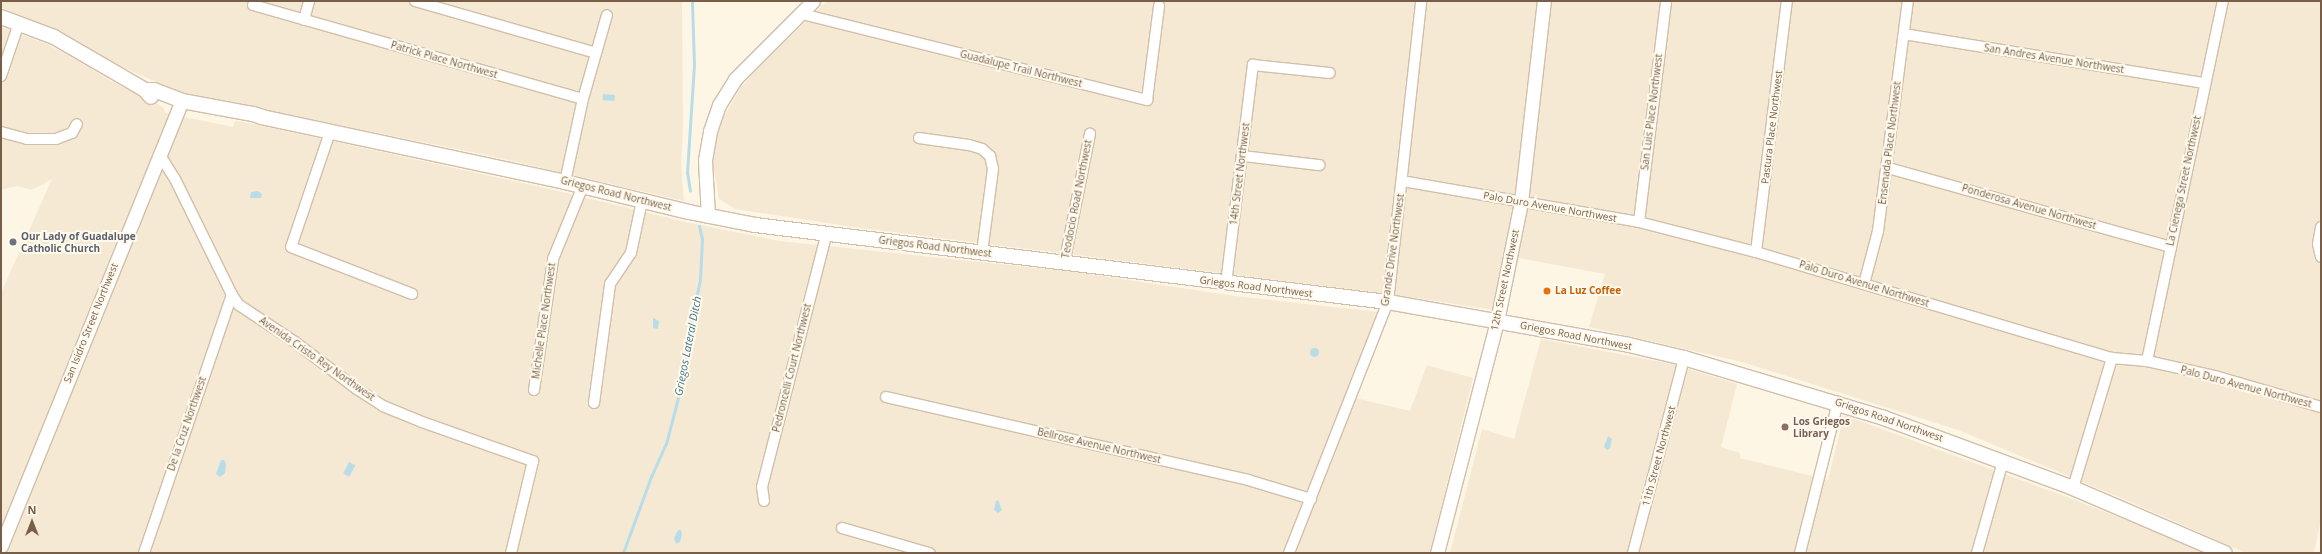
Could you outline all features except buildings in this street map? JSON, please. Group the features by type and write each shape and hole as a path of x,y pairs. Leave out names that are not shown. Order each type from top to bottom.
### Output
{"main road":[{"name":"Griegos Road Northwest","path":"1,17 54,38 145,90 151,97 180,104 253,114 262,118 565,182 708,216 826,235 1226,284 1388,302 1629,345 1684,358 1838,402 2003,461 2073,488 2225,553"}],"street":[{"path":"304,20 309,1"},
{"path":"415,1 596,53"},
{"path":"708,216 705,160 710,131 719,105 735,79 802,14 812,1"},
{"name":"Grande Drive Northwest","path":"1290,553 1388,302 1422,1"},
{"name":"12th Street Northwest","path":"1437,553 1498,321 1521,202 1544,1"},
{"name":"San Luis Place Northwest","path":"1639,222 1666,1"},
{"name":"Pastura Place Northwest","path":"1756,252 1787,1"},
{"name":"Ensenada Place Northwest","path":"1864,284 1878,232 1888,168 1908,1"},
{"name":"La Cienega Street Northwest","path":"2146,361 2204,83 2223,1"},
{"name":"Patrick Place Northwest","path":"253,5 583,99"},
{"name":"Guadalupe Trail Northwest","path":"802,14 1148,100 1159,6"},
{"path":"565,182 583,99 607,15"},
{"path":"1,76 19,23"},
{"name":"San Andres Avenue Northwest","path":"1904,34 2204,83"},
{"name":"14th Street Northwest","path":"1226,284 1253,65 1330,74"},
{"name":"San Isidro Street Northwest","path":"1,546 180,104"},
{"path":"1,132 28,139 56,139 72,133 77,124"},
{"path":"330,132 291,247 412,294"},
{"name":"Teodocio Road Northwest","path":"1064,264 1090,134"},
{"path":"918,138 969,145 982,149 990,156 993,168 982,253"},
{"path":"1242,156 1319,165"},
{"name":"Avenida Cristo Rey Northwest","path":"159,158 163,160 175,179 232,296 239,305 295,342 357,389 384,406 422,422 533,461 511,553"},
{"name":"Ponderosa Avenue Northwest","path":"1888,168 2171,247"},
{"name":"Palo Duro Avenue Northwest","path":"1402,181 1639,222 1756,252 2112,358 2146,361 2215,376 2321,407"},
{"name":"Michelle Place Northwest","path":"534,390 553,259 583,186"},
{"path":"594,403 610,284 631,253 642,201"},
{"path":"2321,228 2318,244 2321,257"},
{"name":"Pedroncelli Court Northwest","path":"764,501 762,487 826,235"},
{"name":"De la Cruz Northwest","path":"144,553 232,296"},
{"name":"11th Street Northwest","path":"1634,553 1684,358"},
{"path":"2073,488 2112,358"},
{"name":"Bellrose Avenue Northwest","path":"886,397 1248,480 1311,499"},
{"path":"1800,553 1838,402"},
{"path":"1977,553 2003,461"},
{"path":"842,528 929,553"}],"shaded area":[{"path":"1,1 682,1 683,128 681,165 684,201 486,155 182,93 133,72 1,7"},
{"path":"827,1 2321,1 2321,519 2314,553 2246,553 2131,502 1958,430 1742,362 1589,327 1605,274 1519,258 1507,312 1397,295 853,227 735,209 719,199 712,158 720,123 740,89 756,70"},
{"path":"1,27 44,43 70,56 111,81 163,107 166,113 233,127 235,121 259,125 554,190 690,223 780,241 1074,272 1235,296 1379,312 1347,396 1410,411 1427,365 1473,378 1430,553 1,553 1,293 52,179 32,190 17,186 1,190"},
{"path":"1541,339 1672,364 1737,384 1721,447 1740,453 1740,458 1828,480 1844,415 2075,500 2210,553 1450,553 1482,429 1514,439"}],"water":[{"path":"603,94 615,95 614,101 602,100"},
{"path":"258,191 262,194 261,198 250,198 251,192"},
{"path":"653,318 659,321 658,329 653,328"},
{"path":"1312,348 1316,348 1318,352 1316,356 1312,356 1310,354 1310,350"},
{"path":"1608,436 1612,439 1610,448 1607,450 1604,447"},
{"path":"221,460 224,460 226,464 225,473 220,477 216,474"},
{"path":"349,462 355,465 349,477 343,474"},
{"path":"998,500 1002,510 998,513 994,510 996,501"},
{"path":"678,530 681,530 682,534 680,542 676,544 674,538"}],"waterway":[{"name":"Griegos Lateral Ditch","path":"690,191 687,173 694,66 692,1"},
{"name":"Griegos Lateral Ditch","path":"623,553 651,477 666,444 685,371 689,331 700,280 702,239 699,226"}],"place":[{"name":"Our Lady of Guadalupe Catholic Church","path":"13,242"},
{"name":"La Luz Coffee","path":"1547,291"},
{"name":"Los Griegos Library","path":"1785,427"}]}
